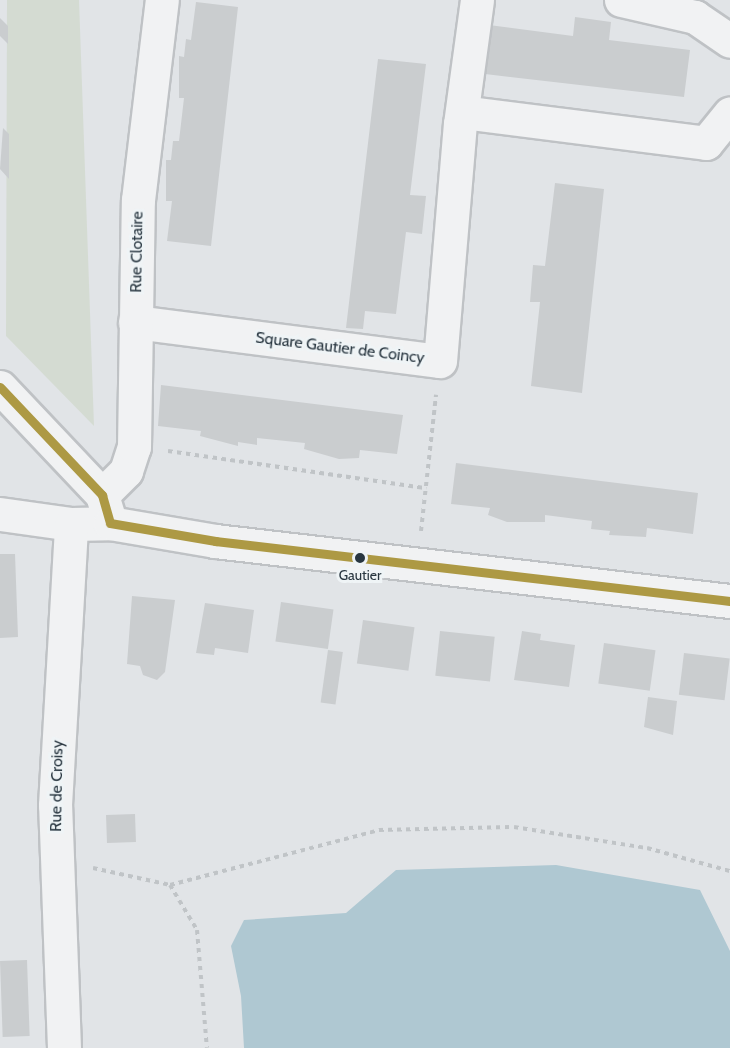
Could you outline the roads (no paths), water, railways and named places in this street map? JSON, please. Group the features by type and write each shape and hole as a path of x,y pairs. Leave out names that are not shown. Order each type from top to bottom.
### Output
{"street":[{"name":"Rue Clotaire","path":"106,509 126,471 134,447 138,200 162,0"},
{"name":"Square Gautier de Coincy","path":"135,322 440,361 461,118 477,0"},
{"path":"621,0 695,17 730,41"},
{"path":"461,118 706,143 730,113"},
{"path":"0,387 106,509 196,539 730,601"},
{"path":"0,514 71,524 106,509"},
{"name":"Rue de Croisy","path":"64,1048 55,793 71,524"}],"water":[{"path":"556,865 700,890 730,951 730,1048 244,1048 241,996 231,946 244,920 346,913 396,870"}],"place":[{"name":"Gautier","path":"360,558"}]}
